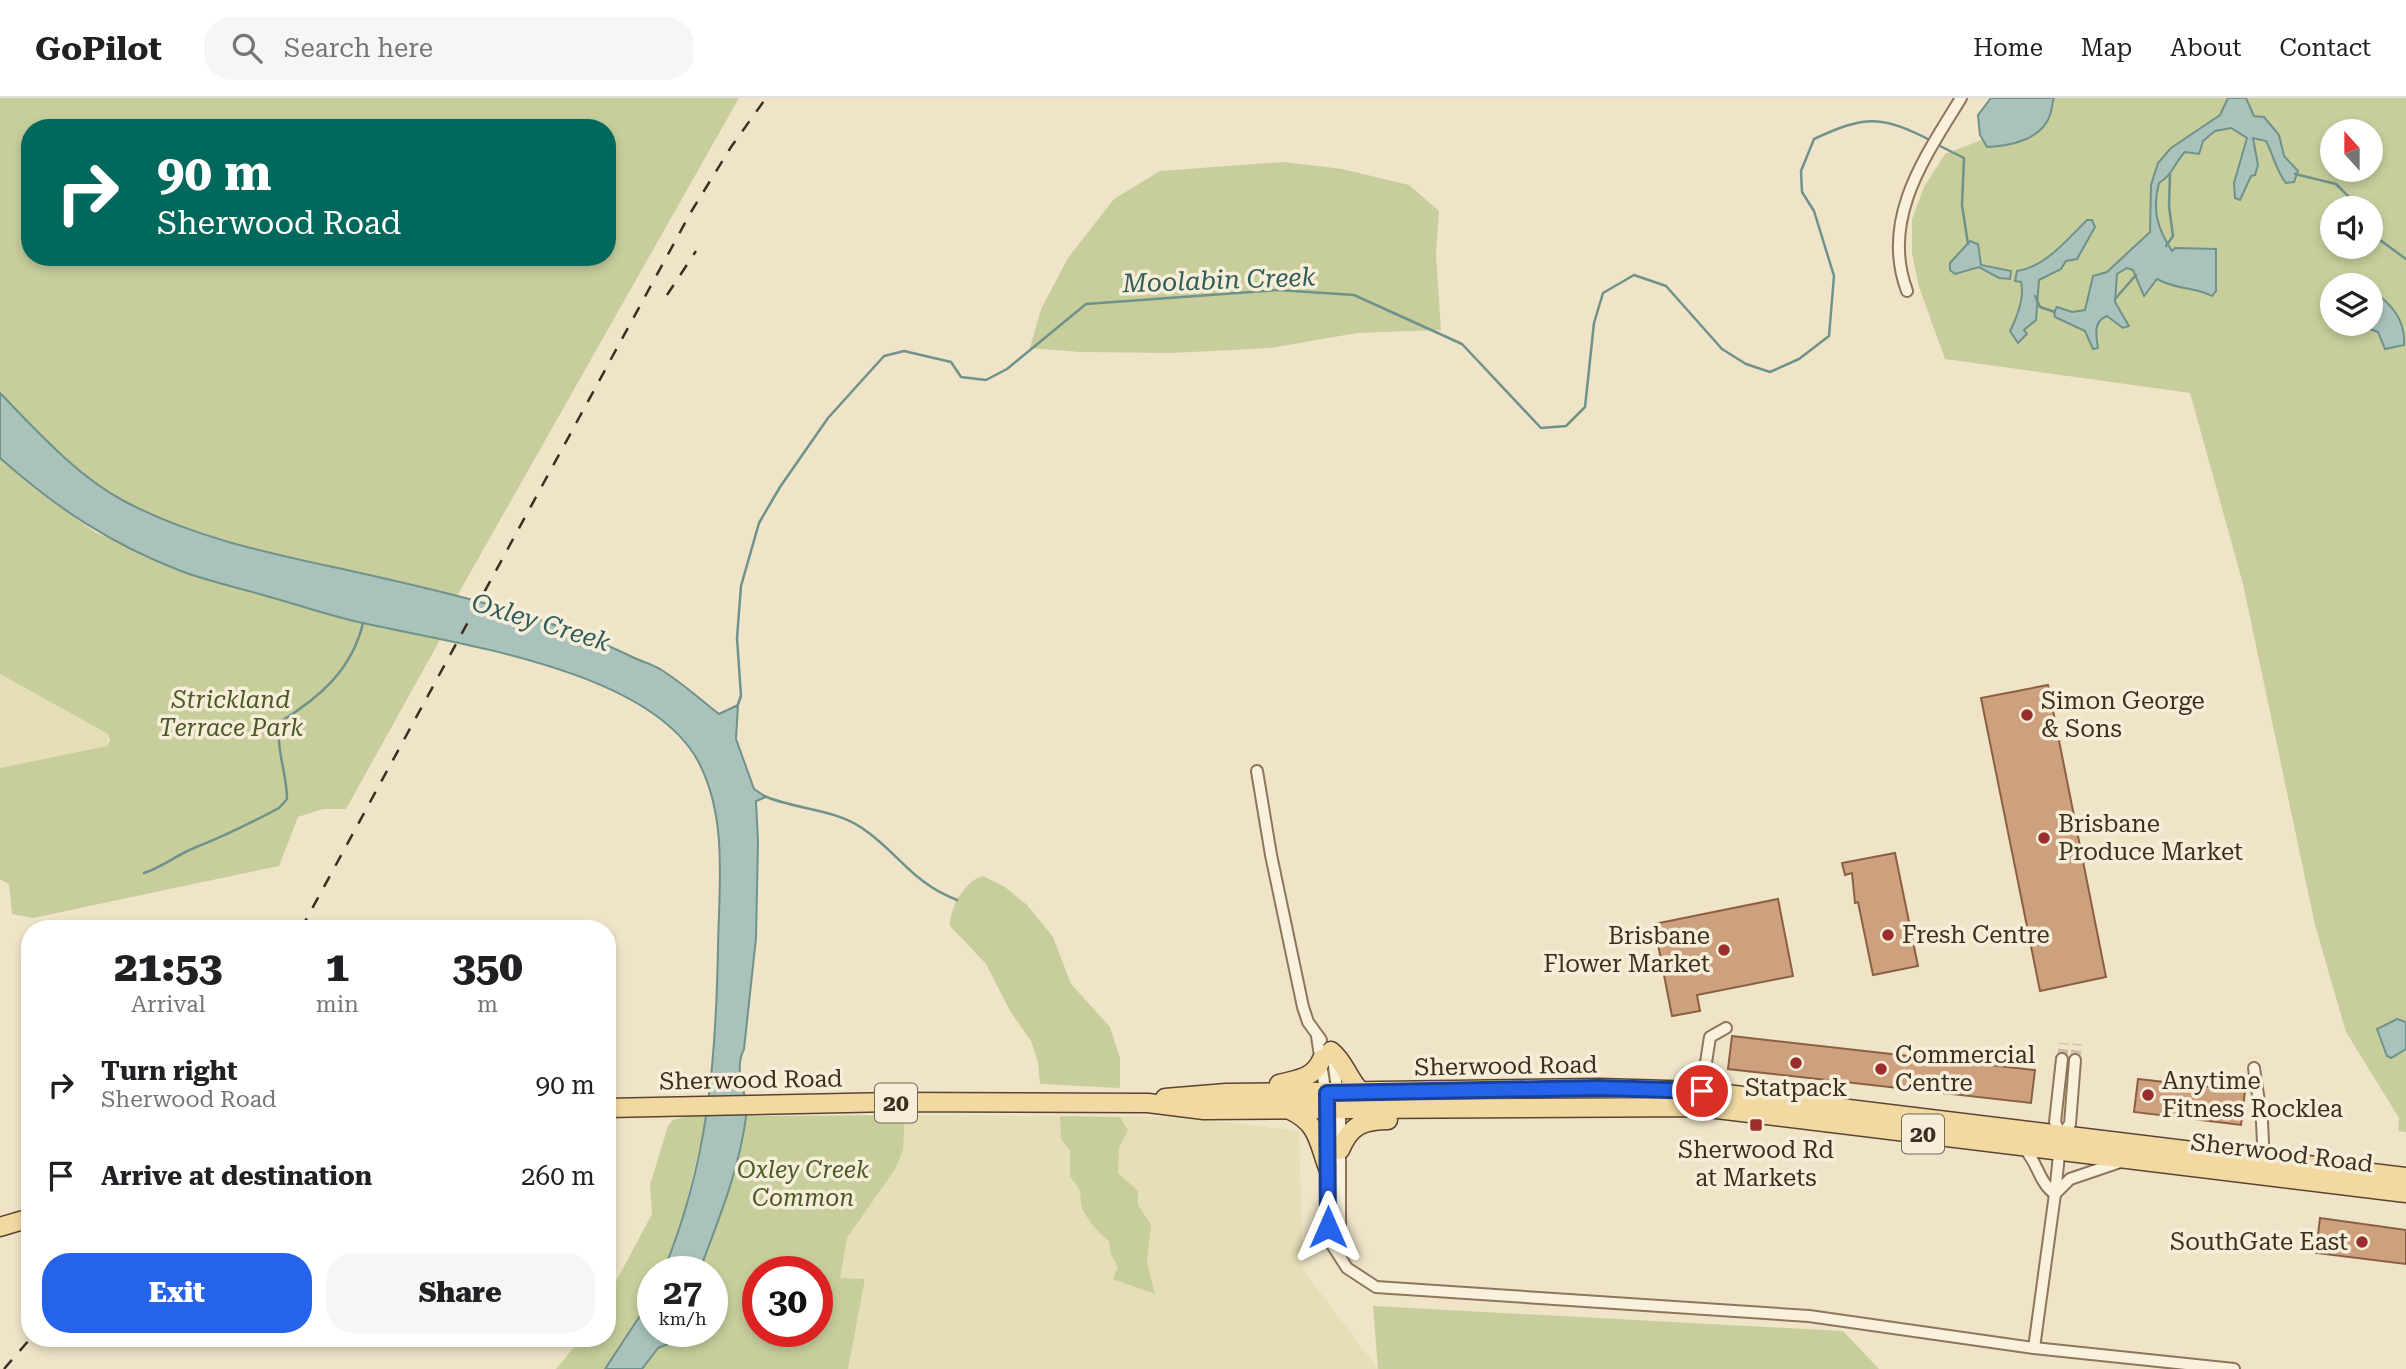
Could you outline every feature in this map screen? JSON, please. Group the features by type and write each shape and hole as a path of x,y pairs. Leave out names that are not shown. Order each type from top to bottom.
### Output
{"main road":[{"path":"1260,1093 1281,1083 1301,1080 1318,1069 1327,1055 1341,1059 1352,1084 1361,1092"},
{"name":"Sherwood Road","path":"1148,1103 1203,1110 1290,1110 1361,1092 1599,1088 2060,1142 2262,1158 2406,1177"},
{"name":"Sherwood Road","path":"616,1108 764,1104 1124,1104 1148,1103 1191,1095 1260,1093 1434,1109 1701,1099 2022,1145 2060,1142 2129,1158 2406,1193"},
{"path":"1340,1150 1349,1131 1367,1120 1429,1119 1434,1109"},
{"path":"1290,1110 1307,1117 1313,1124 1328,1168"},
{"path":"0,1227 21,1221"}],"street":[{"path":"1907,291 1898,251 1900,220 1907,194 1961,98"},
{"path":"1257,771 1298,986 1308,1022 1327,1055 1340,1150 1339,1255"},
{"path":"1701,1099 1710,1037 1726,1028"},
{"path":"2034,1348 2055,1194 2060,1142 2054,1122 2062,1059"},
{"path":"2060,1142 2070,1124 2075,1060"},
{"path":"2253,1068 2263,1138 2262,1158 2269,1175"},
{"path":"1333,1101 1328,1168 1329,1240 1347,1268 1363,1281 1395,1290 1810,1316 2034,1348 2234,1369"},
{"path":"2022,1145 2032,1155 2044,1186 2055,1194"},
{"path":"2055,1194 2070,1179 2129,1158"}],"shaded area":[{"path":"0,674 109,735 107,746 0,768"},
{"path":"905,1115 1184,1117 1299,1131 1303,1270 1378,1369 848,1369 865,1279 840,1278 847,1238 896,1168 903,1150"}],"green space":[{"path":"0,98 739,98 457,596 278,554 193,530 143,512 87,476 0,393"},
{"path":"2049,98 2406,98 2406,1132 2398,1131 2399,1118 2346,1032 2315,925 2243,584 2190,393 1945,359 1919,287 1912,253 1912,219 1924,187 1945,154 2002,132"},
{"path":"1284,162 1342,169 1409,185 1439,211 1436,254 1441,330 1357,333 1271,348 1172,353 1080,352 1030,348 1041,309 1068,258 1114,199 1160,171"},
{"name":"Strickland Terrace Park","path":"0,458 31,486 95,532 184,572 363,623 441,638 346,809 323,809 298,817 279,866 33,918 12,914 9,884 0,879 0,768 107,746 110,741 108,734 0,674"},
{"path":"983,876 1005,887 1027,905 1053,937 1071,984 1110,1027 1120,1058 1120,1088 1040,1084 1038,1062 1031,1041 1010,1011 986,964 950,926 952,912 959,896 970,883"},
{"name":"Oxley Creek Common","path":"905,1115 903,1150 896,1168 847,1238 840,1278 865,1279 848,1369 642,1369 660,1347 728,1347 728,1256 705,1256 736,1171 746,1116"},
{"path":"687,1116 707,1116 678,1237 670,1256 637,1256 637,1320 605,1369 556,1369 574,1347 616,1347 616,1281 652,1214 650,1185 668,1126 673,1120"},
{"path":"1060,1116 1120,1117 1128,1130 1119,1148 1118,1173 1138,1191 1138,1205 1151,1225 1147,1262 1155,1294 1113,1279 1118,1267 1111,1255 1109,1241 1087,1216 1082,1207 1079,1188 1070,1177 1070,1150 1061,1139"},
{"path":"1373,1306 1843,1331 1879,1369 1378,1369"}],"water":[{"path":"1991,98 2054,98 2046,124 2032,136 2014,143 1987,147 1980,135 1978,115"},
{"path":"2228,98 2246,98 2254,116 2264,117 2279,135 2284,156 2298,171 2294,182 2286,183 2283,179 2266,141 2253,138 2258,165 2255,175 2251,176 2240,200 2235,198 2234,183 2247,138 2231,128 2215,131 2203,141 2199,154 2185,152 2159,183 2157,218 2172,251 2175,248 2216,249 2216,291 2212,296 2157,279 2144,296 2133,270 2127,268 2117,274 2115,302 2129,326 2123,328 2107,316 2103,318 2096,329 2098,348 2093,349 2085,331 2055,317 2054,312 2057,307 2072,312 2085,310 2093,276 2107,272 2150,232 2151,185 2158,163 2171,148 2220,115"},
{"path":"2087,220 2092,220 2095,227 2077,259 2066,261 2061,269 2039,280 2036,320 2024,330 2027,334 2018,343 2010,331 2018,314 2022,294 2021,282 2015,281 2017,271 2027,269 2046,258"},
{"path":"1970,241 1978,244 1981,265 2011,271 2010,279 1999,278 1979,267 1955,274 1950,270 1950,263"},
{"path":"2383,299 2395,312 2404,336 2404,345 2385,349 2380,336 2383,336"},
{"name":"Oxley Creek","path":"0,393 58,452 90,479 154,516 248,547 441,592 535,618 660,669 719,714 738,705 736,739 754,789 766,797 756,801 756,938 740,1066 746,1117 733,1176 705,1256 669,1256 690,1192 707,1112 715,1031 720,852 714,805 708,783 698,761 673,730 638,704 595,682 547,665 448,640 363,623 191,575 131,549 85,523 42,493 0,458"},
{"path":"2397,1019 2406,1022 2406,1049 2391,1058 2387,1056 2377,1029"},
{"path":"637,1320 637,1347 660,1347 642,1369 605,1369"}],"building":[{"name":"Brisbane Produce Market","path":"2048,685 2106,977 2040,991 1981,698"},
{"name":"Fresh Centre","path":"1895,853 1918,966 1873,975 1858,902 1855,903 1852,873 1845,875 1842,863"},
{"name":"Brisbane Flower Market","path":"1778,899 1793,976 1697,995 1700,1011 1672,1016 1654,924"},
{"name":"Commercial Centre","path":"1732,1036 2035,1070 2031,1103 1728,1069"},
{"path":"2138,1079 2245,1091 2241,1125 2134,1112"},
{"name":"SouthGate East","path":"2320,1218 2406,1230 2406,1264 2316,1253"}],"waterway":[{"name":"Moolabin Creek","path":"737,707 741,696 737,638 741,586 759,523 780,487 828,418 884,356 904,351 951,362 961,377 986,380 1007,369 1086,304 1278,290 1354,295 1462,344 1541,428 1566,426 1585,407 1594,323 1603,293 1634,275 1666,286 1722,349 1746,364 1770,372 1799,359 1829,336 1834,276 1814,211 1802,192 1801,171 1814,139 1847,126 1873,121 1899,126 1932,141"},
{"name":"Moolabin Creek","path":"1938,145 1964,158 1962,205 1968,244"},
{"name":"Moolabin Creek","path":"2295,174 2336,184 2348,196"},
{"name":"Moolabin Creek","path":"2166,246 2173,236 2169,206 2170,175"},
{"name":"Moolabin Creek","path":"2383,242 2406,259"},
{"name":"Moolabin Creek","path":"2115,299 2136,275"},
{"name":"Moolabin Creek","path":"2035,296 2040,307 2055,312"},
{"path":"144,873 279,808 287,799 279,742 280,722 308,703 332,681 351,655 363,623"},
{"path":"764,796 851,822 875,838 928,885 957,900"}],"tunnel":[{"path":"2062,1059 2064,1043"},
{"path":"2075,1060 2077,1044"}],"railway":[{"path":"306,920 691,212 731,147 766,98"},
{"path":"667,295 696,251"},
{"path":"4,1369 23,1347"}],"place":[{"name":"Simon George & Sons","path":"2027,715"},
{"name":"Brisbane Produce Market","path":"2044,838"},
{"name":"Fresh Centre","path":"1888,935"},
{"name":"Brisbane Flower Market","path":"1724,950"},
{"name":"Statpack","path":"1796,1063"},
{"name":"Commercial Centre","path":"1881,1069"},
{"name":"Anytime Fitness Rocklea","path":"2148,1095"},
{"name":"Sherwood Rd at Markets","path":"1756,1125"},
{"name":"SouthGate East","path":"2362,1242"}],"route":[{"path":"1328,1227 1327,1093 1599,1088 1702,1091"}]}
